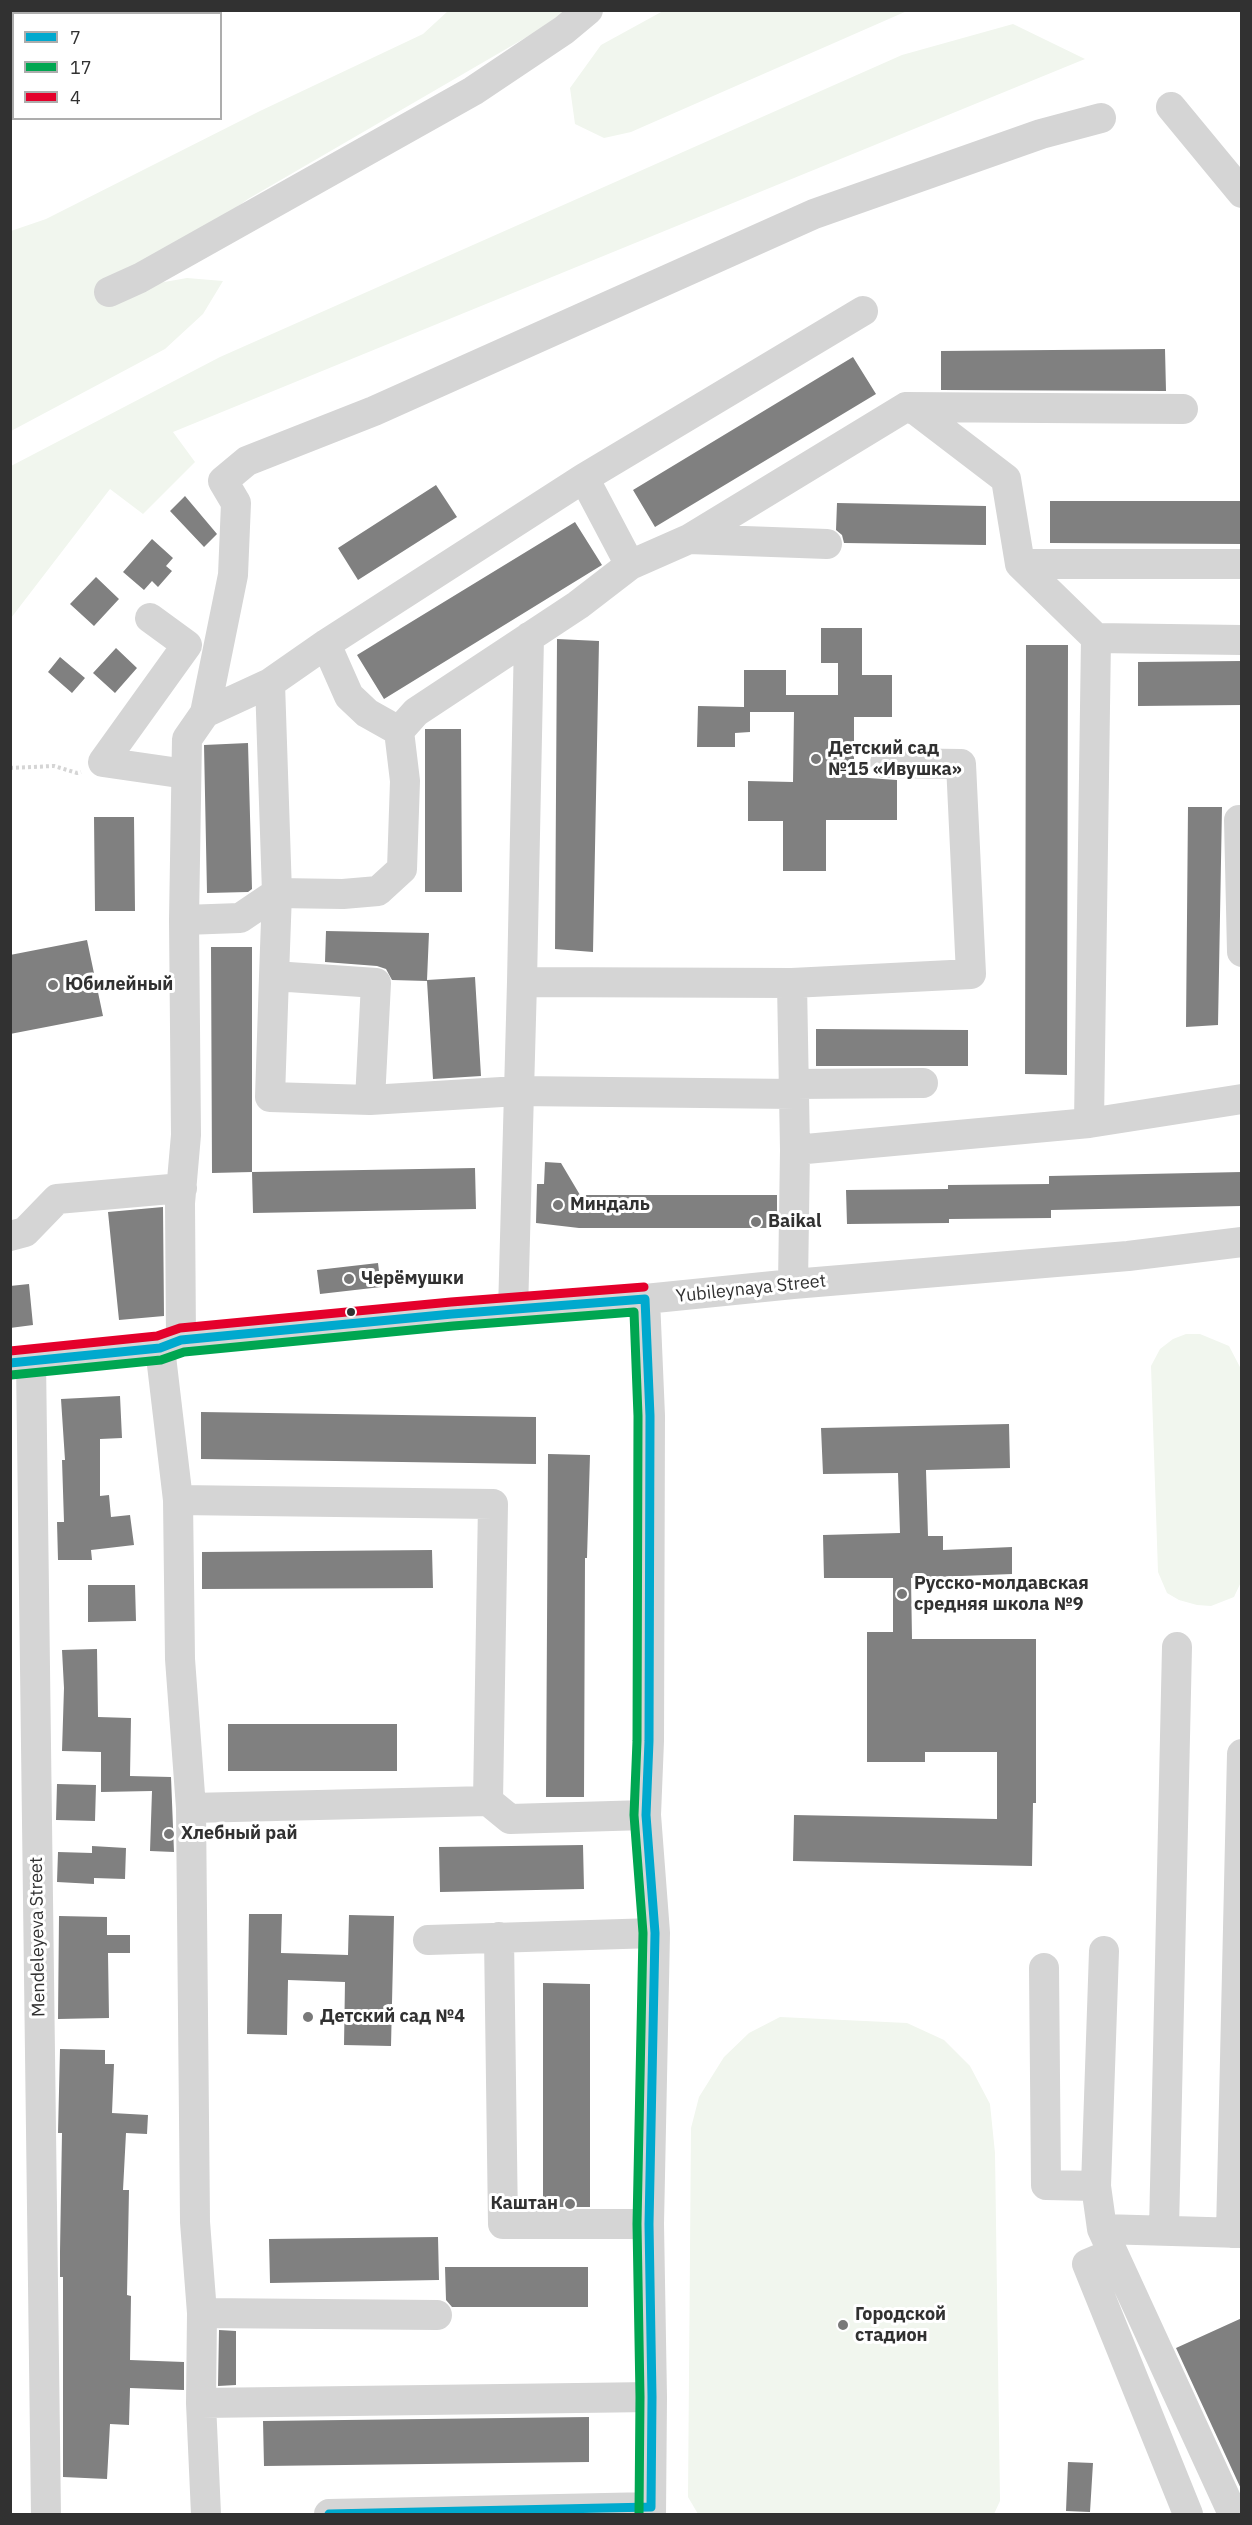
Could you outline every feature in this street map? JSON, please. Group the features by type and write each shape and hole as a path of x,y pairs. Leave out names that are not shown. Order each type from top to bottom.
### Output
{"street":[{"path":"109,292 140,278 473,91 564,30 588,10"},
{"path":"1172,107 1242,193"},
{"path":"206,2514 201,2403 202,2313 195,2222 191,1808 180,1659 178,1500 171,1344 186,1135 184,920 187,740 205,713 233,575 236,503 223,481 247,461 374,411 814,214 1041,134 1101,118"},
{"path":"205,713 270,683 326,644 584,478 863,311"},
{"path":"906,407 917,411 1006,479 1020,564 1096,638 1242,640"},
{"path":"184,920 240,918 277,893 343,894 378,891 402,869 405,781 399,731 416,712 578,605 630,565 689,539 906,407 1184,409"},
{"path":"584,478 630,565"},
{"path":"689,539 827,544"},
{"path":"1020,564 1242,564"},
{"path":"150,618 187,645 103,762 186,774"},
{"path":"513,1311 529,637"},
{"path":"1089,1123 1096,638"},
{"path":"326,644 349,696 367,713 399,731"},
{"path":"270,683 277,893 270,1097 370,1100 518,1092 795,1089 923,1083"},
{"path":"522,982 792,983 971,974 961,764 885,763"},
{"path":"1242,820 1239,820 1242,952"},
{"path":"274,976 376,983 370,1100"},
{"path":"792,983 795,1089 793,1284"},
{"path":"795,1150 1089,1123 1242,1099"},
{"path":"10,1236 25,1232 57,1199 182,1188"},
{"name":"Yubileynaya Street","path":"21,1361 171,1344 793,1284 1128,1256 1242,1242"},
{"path":"329,2514 651,2511 649,2224 655,1933 646,1815 649,1741 650,1416 645,1299"},
{"name":"Mendeleyeva Street","path":"21,1361 46,2514"},
{"path":"178,1500 493,1504 488,1801"},
{"path":"1164,2230 1177,1647"},
{"path":"1188,2514 1087,2264 1108,2241 1164,2230 1236,2233 1242,1754"},
{"path":"191,1808 488,1801 510,1820 646,1815"},
{"path":"428,1940 655,1933"},
{"path":"499,1937 503,2224 649,2224"},
{"path":"1104,1951 1096,2186 1108,2241 1233,2514"},
{"path":"1044,1968 1046,2185 1096,2186"},
{"path":"202,2313 437,2315"},
{"path":"201,2403 652,2397"}],"path":[{"path":"10,768 54,766 77,773 103,762"}],"shaded area":[{"path":"448,11 563,11 556,20 248,199 141,277 153,284 187,278 223,281 203,314 165,349 11,431 11,231 46,219 260,111 423,34"},
{"path":"663,11 907,11 631,132 604,138 575,124 570,88 601,45"},
{"path":"1013,24 1085,59 173,432 195,462 143,514 110,489 11,618 11,466 220,357 902,55"},
{"path":"1186,1334 1200,1334 1229,1346 1241,1369 1241,1582 1234,1597 1211,1606 1179,1600 1167,1593 1158,1572 1151,1366 1160,1349 1173,1339"},
{"name":"Городской стадион","path":"780,2017 907,2023 944,2040 970,2066 990,2104 995,2153 1000,2501 994,2514 698,2514 688,2497 691,2128 699,2097 724,2057 749,2033"}],"building":[{"path":"1165,349 1166,391 941,390 941,351"},
{"path":"853,357 876,394 655,527 633,490"},
{"path":"436,485 457,517 358,580 338,548"},
{"path":"185,496 217,534 204,547 170,511"},
{"path":"1050,501 1242,501 1242,544 1050,543"},
{"path":"837,503 986,506 986,545 844,543 842,535 836,530"},
{"path":"575,522 602,565 384,699 357,655"},
{"path":"152,539 173,558 166,566 172,571 158,587 152,581 144,590 123,572"},
{"path":"96,577 119,599 94,626 70,604"},
{"path":"821,628 862,628 862,675 892,675 892,717 854,717 854,777 897,780 897,820 826,820 826,871 783,871 783,821 748,821 748,781 793,782 794,712 750,712 750,732 735,733 735,747 697,747 698,706 744,707 744,670 786,670 786,695 838,695 838,663 821,663"},
{"path":"557,639 599,641 593,952 555,949"},
{"path":"1026,645 1068,645 1067,1075 1025,1074"},
{"path":"116,648 137,668 115,693 93,673"},
{"path":"60,657 85,678 72,693 48,672"},
{"path":"1242,661 1242,705 1138,706 1138,662"},
{"path":"425,729 461,729 462,892 425,892"},
{"path":"248,743 252,889 248,892 207,893 204,745"},
{"path":"1188,807 1222,807 1218,1025 1186,1027"},
{"path":"94,817 134,817 135,911 95,911"},
{"path":"326,931 429,933 427,980 475,977 481,1076 433,1079 427,981 392,980 386,969 377,966 325,962"},
{"name":"Юбилейный","path":"87,940 103,1016 10,1034 10,955"},
{"path":"211,947 252,947 252,1172 212,1173"},
{"path":"816,1029 968,1030 968,1066 816,1066"},
{"path":"545,1162 561,1163 580,1195 777,1195 777,1228 579,1228 536,1223 537,1184 544,1184"},
{"path":"475,1168 476,1209 253,1213 252,1172"},
{"path":"1242,1172 1242,1206 1051,1210 1051,1218 949,1219 949,1223 847,1224 846,1190 948,1189 948,1185 1049,1184 1049,1176"},
{"path":"163,1207 164,1316 119,1320 108,1212"},
{"name":"Черёмушки","path":"378,1263 381,1287 320,1294 317,1270"},
{"path":"29,1284 33,1325 10,1328 10,1286"},
{"path":"120,1396 122,1438 100,1439 100,1496 109,1495 111,1517 130,1515 134,1545 91,1550 92,1560 58,1560 57,1522 64,1522 62,1460 65,1460 61,1399"},
{"path":"201,1412 536,1417 536,1464 201,1459"},
{"path":"1009,1424 1010,1468 926,1470 928,1536 943,1536 943,1550 1012,1547 1012,1574 911,1578 912,1639 1036,1639 1036,1803 1033,1803 1032,1866 793,1861 794,1815 997,1819 997,1752 925,1752 925,1762 867,1762 867,1632 893,1632 893,1578 824,1578 823,1535 900,1533 898,1473 823,1474 821,1428"},
{"path":"548,1454 590,1455 587,1558 585,1558 584,1797 546,1797"},
{"path":"432,1550 433,1588 202,1589 202,1552"},
{"path":"88,1585 135,1585 136,1621 88,1622"},
{"path":"97,1649 98,1717 131,1718 130,1776 171,1777 174,1852 150,1851 152,1791 101,1792 101,1752 62,1751 64,1688 62,1650"},
{"path":"228,1724 397,1724 397,1771 228,1771"},
{"path":"57,1784 96,1785 95,1821 56,1820"},
{"path":"583,1845 584,1889 440,1892 439,1847"},
{"path":"92,1846 126,1848 125,1879 94,1878 94,1884 57,1882 58,1852 92,1853"},
{"path":"249,1914 282,1914 281,1953 348,1955 349,1915 394,1916 391,2046 344,2045 345,1982 288,1980 287,2035 247,2034"},
{"path":"59,1916 107,1917 107,1935 130,1935 130,1953 108,1953 109,2018 58,2019"},
{"path":"543,1983 590,1984 590,2207 543,2207"},
{"path":"60,2049 105,2050 105,2064 114,2064 112,2113 148,2115 147,2134 126,2133 123,2190 129,2190 127,2295 131,2296 130,2360 184,2362 184,2390 130,2388 129,2425 110,2424 107,2479 63,2477 63,2277 60,2277 62,2133 58,2133"},
{"path":"438,2237 439,2280 270,2283 269,2239"},
{"path":"445,2267 588,2267 588,2307 452,2307 446,2300"},
{"path":"1242,2318 1242,2491 1176,2348"},
{"path":"219,2330 236,2331 236,2385 218,2386"},
{"path":"589,2417 589,2462 264,2466 263,2421"},
{"path":"1068,2462 1093,2463 1090,2512 1066,2511"}],"transit line":[{"name":"4","path":"10,1351 157,1336 180,1328 451,1302 644,1287"},
{"name":"7","path":"10,1363 160,1348 181,1340 452,1314 645,1299 650,1416 649,1741 646,1815 655,1933 649,2224 651,2507 329,2514"},
{"name":"17","path":"11,1375 161,1360 184,1352 453,1326 634,1312 638,1416 637,1741 634,1815 643,1933 637,2224 640,2397 639,2514"}],"place":[{"name":"Детский сад №15 «Ивушка»","path":"816,759"},
{"name":"Юбилейный","path":"53,985"},
{"name":"Миндаль","path":"558,1205"},
{"name":"Baikal","path":"756,1222"},
{"name":"Черёмушки","path":"349,1279"},
{"name":"Русско-молдавская средняя школа №9","path":"902,1594"},
{"name":"Хлебный рай","path":"169,1834"},
{"name":"Детский сад №4","path":"308,2017"},
{"name":"Каштан","path":"570,2204"},
{"name":"Городской стадион","path":"843,2325"}]}
